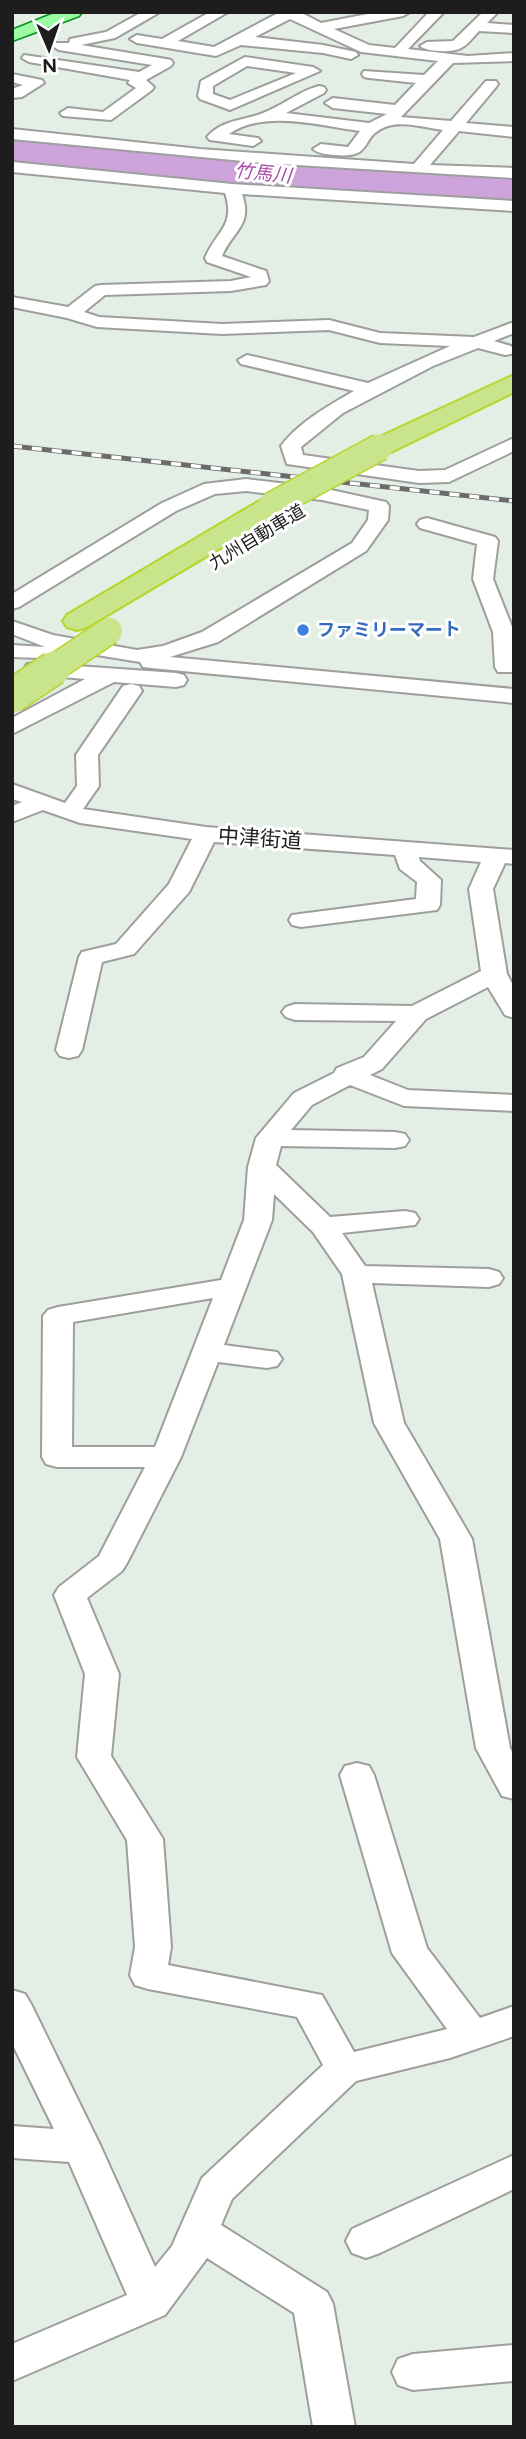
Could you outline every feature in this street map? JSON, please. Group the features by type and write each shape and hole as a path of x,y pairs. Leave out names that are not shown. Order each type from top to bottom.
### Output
{"highway":[{"name":"九州自動車道","path":"12,666 77,621 271,506 380,447 514,382"},
{"name":"九州自動車道","path":"12,696 299,511 407,452 514,399"}],"main road":[{"path":"12,28 52,12"},
{"path":"12,36 73,12"}],"street":[{"path":"12,65 59,46 110,35 153,12"},
{"path":"163,44 221,12"},
{"path":"110,35 216,52 290,12 366,49"},
{"path":"320,27 403,12"},
{"path":"398,50 437,12"},
{"path":"313,71 245,61 206,84 205,96 230,105 313,71 351,55 366,49 398,50 457,45 491,12"},
{"path":"476,27 514,30"},
{"path":"238,40 323,49 351,55"},
{"path":"59,46 166,63 141,77 135,83 147,87 106,117 68,113"},
{"path":"398,50 482,60 514,57"},
{"path":"29,58 141,77"},
{"path":"215,137 352,152 372,128 392,115 449,58"},
{"path":"418,169 497,81 498,68 482,60"},
{"path":"369,74 426,80"},
{"path":"12,78 37,83 17,94 12,93"},
{"path":"185,154 215,137 226,127 269,116 319,90"},
{"path":"333,103 454,127 514,132"},
{"path":"269,116 372,128"},
{"path":"12,134 185,154 372,169 514,173"},
{"path":"493,159 496,156 514,157"},
{"path":"304,195 324,164"},
{"path":"12,167 304,195 514,206"},
{"path":"71,313 101,290 231,286 260,281 260,275 213,258 214,253 233,231 239,205 232,189"},
{"path":"12,302 71,313 97,322 222,329 329,325 380,338 476,342 505,350"},
{"path":"514,327 369,389 302,433 291,446 294,460 419,477 449,476 514,444"},
{"path":"247,360 369,389"},
{"path":"12,603 169,507 211,488 246,485 322,494 379,506 378,520 359,547 210,637 166,652 136,658 12,727"},
{"path":"426,524 488,541 482,582 503,625 510,666 512,701"},
{"path":"12,627 48,641 136,658"},
{"path":"12,651 136,658 512,701"},
{"path":"12,666 512,701"},
{"path":"71,812 88,786 87,755 131,691"},
{"name":"中津街道","path":"12,791 71,812 206,834 508,855"},
{"path":"12,815 42,802"},
{"path":"69,1050 91,957 125,949 180,887 206,834"},
{"path":"301,920 428,905 429,880 408,864 406,849"},
{"path":"508,855 481,889 494,974 514,1010"},
{"path":"344,2069 309,2005 148,1975 153,1947 145,1839 94,1756 102,1674 70,1595 111,1563 166,1457 258,1220 266,1153 303,1099 346,1074 373,1063 417,1014 494,974"},
{"path":"295,1012 417,1014"},
{"path":"346,1074 404,1098 514,1103"},
{"path":"266,1153 395,1140"},
{"path":"266,1153 323,1226 356,1274 389,1423 456,1539 493,1748 514,1787"},
{"path":"323,1226 405,1219"},
{"path":"356,1274 489,1278"},
{"path":"166,1457 57,1457 58,1316 233,1286"},
{"path":"208,1352 267,1359"},
{"path":"357,1775 410,1953 472,2035"},
{"path":"12,2004 82,2147 151,2303"},
{"path":"12,2363 151,2303 188,2256 216,2189 344,2069 514,2021"},
{"path":"12,2142 82,2147"},
{"path":"366,2241 514,2171"},
{"path":"198,2231 313,2304 334,2427"},
{"path":"413,2372 514,2363"}],"water":[{"name":"竹馬川","path":"12,139 289,166 514,178 514,202 199,183 12,163"}],"railway":[{"path":"12,446 514,501"}],"place":[{"name":"ファミリーマート","path":"303,630"}]}
